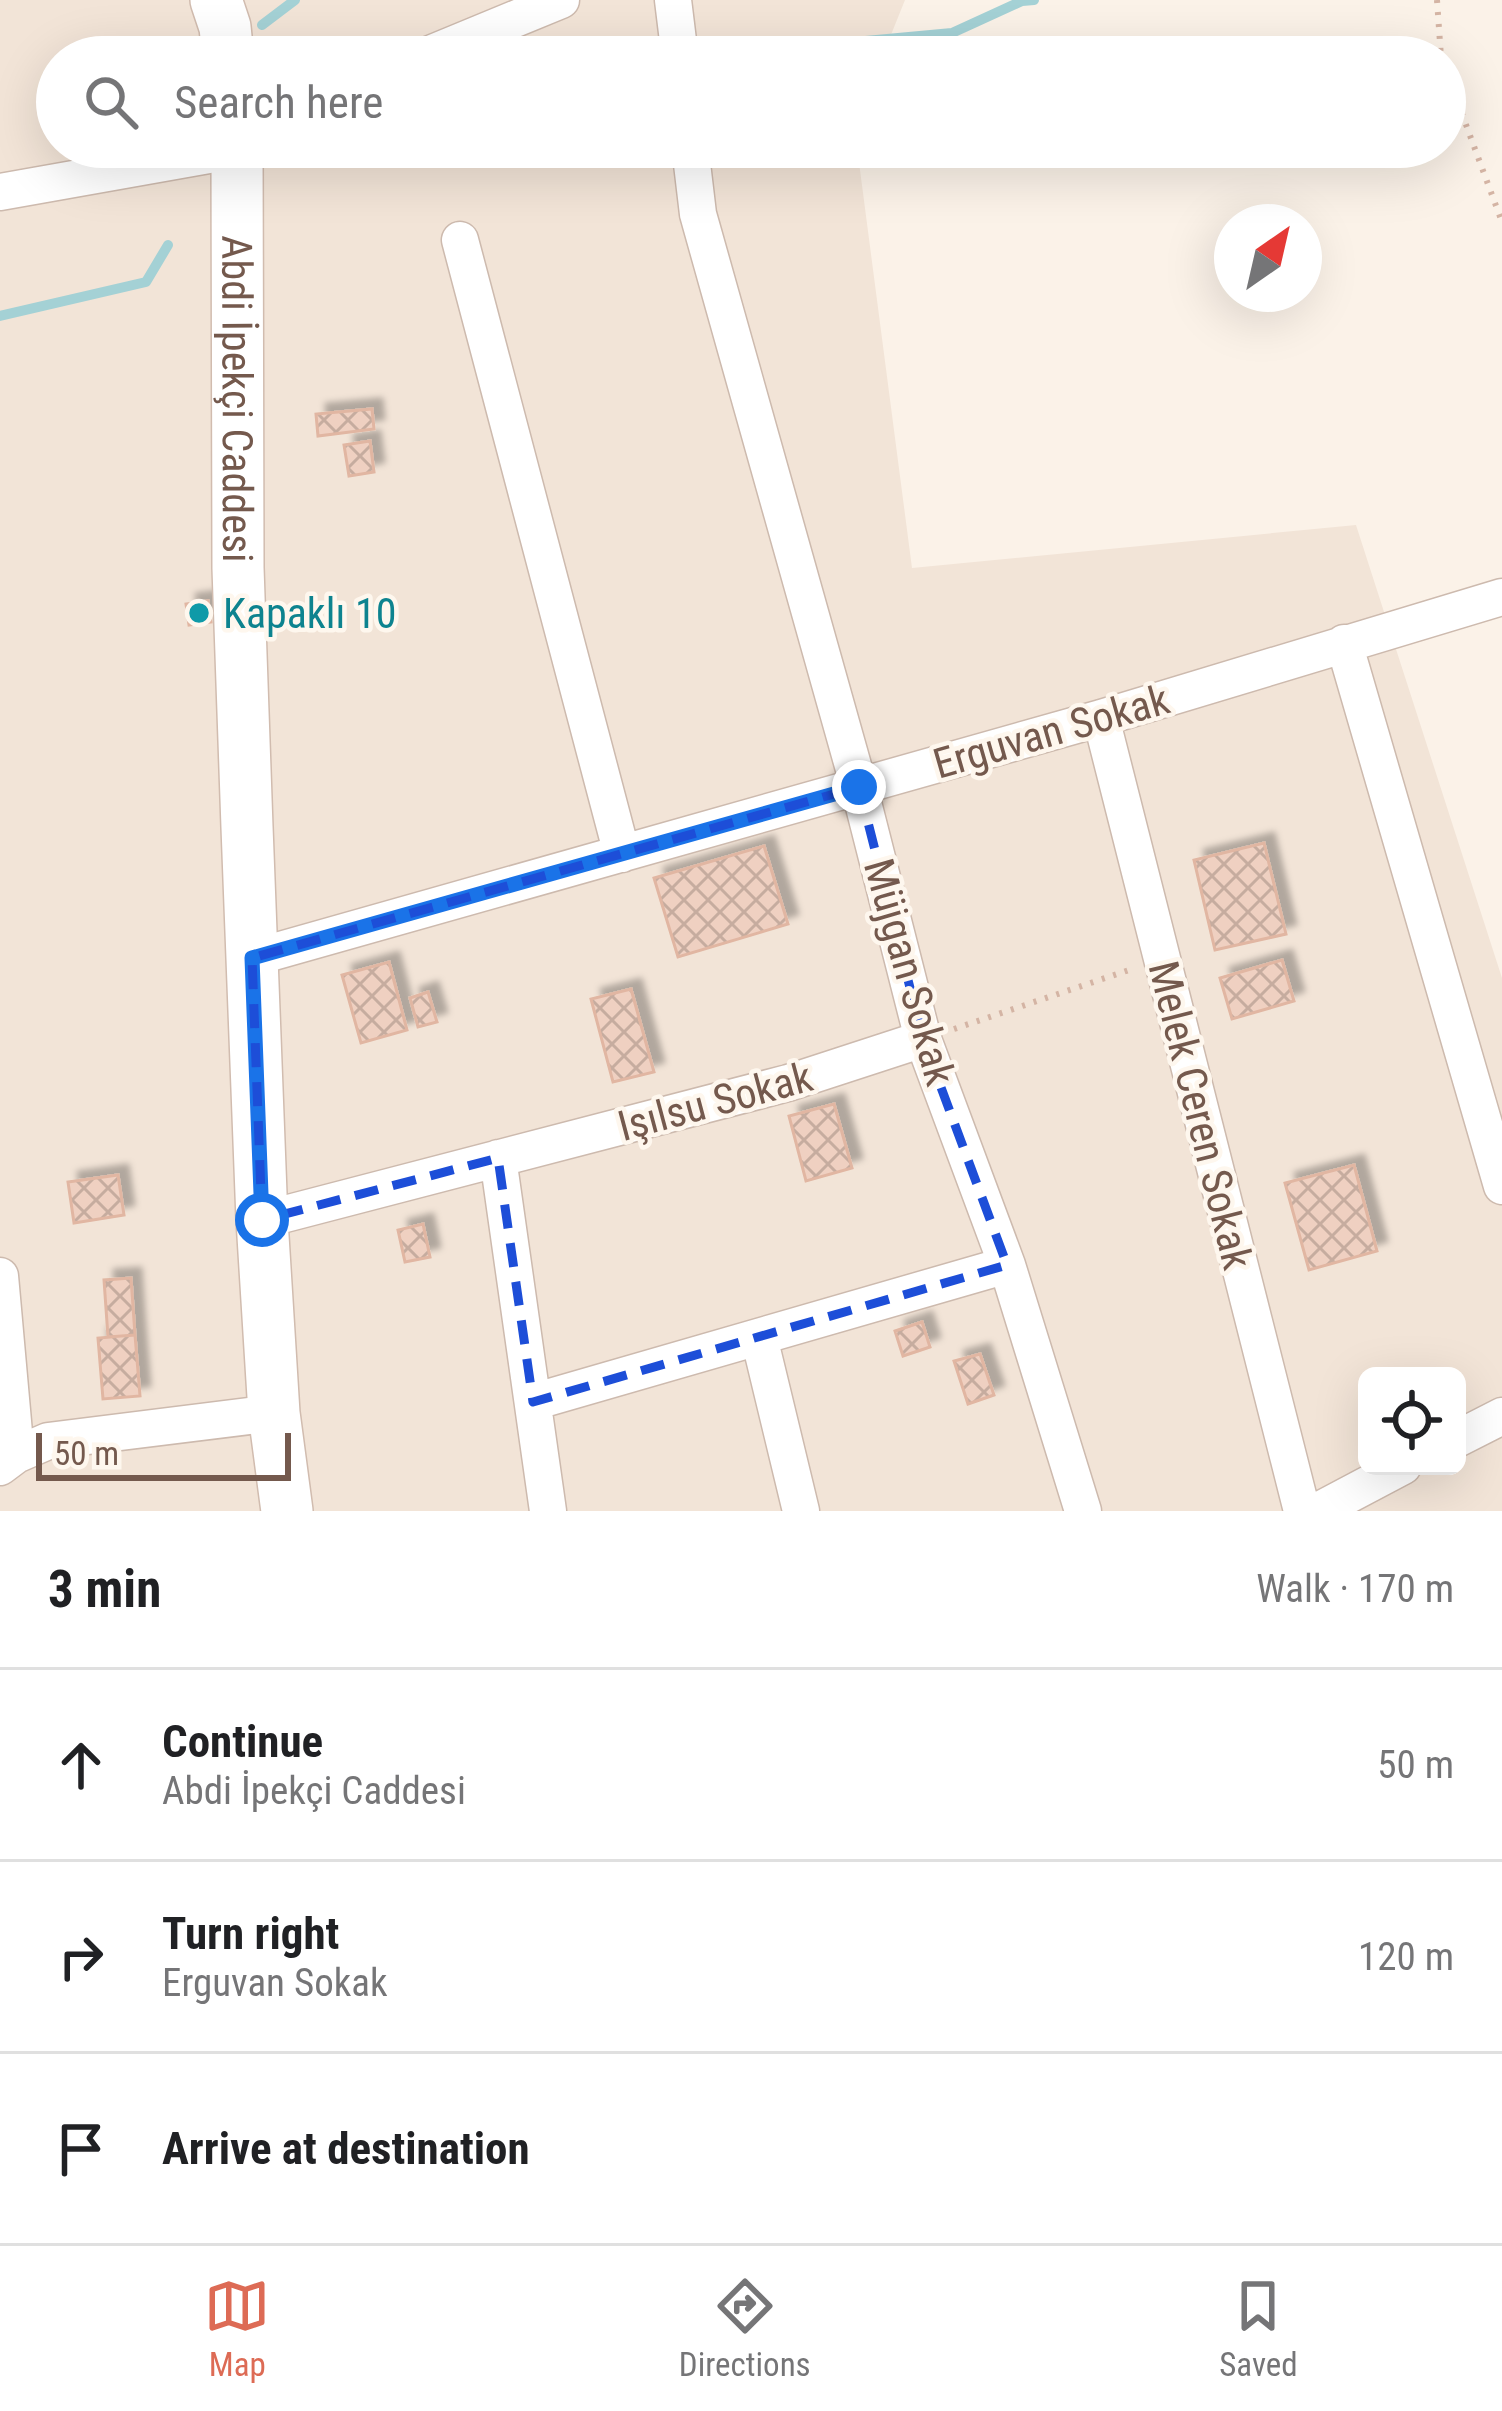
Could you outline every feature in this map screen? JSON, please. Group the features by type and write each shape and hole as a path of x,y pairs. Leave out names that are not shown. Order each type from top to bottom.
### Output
{"street":[{"path":"216,0 226,36"},
{"path":"474,36 561,0"},
{"path":"673,0 677,36"},
{"path":"0,192 151,168"},
{"name":"Abdi İpekçi Caddesi","path":"246,168 238,568 262,1220 274,1413 287,1511"},
{"name":"Müjgan Sokak","path":"693,168 698,214 859,787 923,1039 1007,1265 1083,1511"},
{"path":"460,240 622,854"},
{"name":"Erguvan Sokak","path":"252,958 1101,718 1502,597"},
{"path":"1344,643 1502,1186"},
{"name":"Melek Ceren Sokak","path":"1101,718 1302,1511"},
{"name":"Işılsu Sokak","path":"262,1220 788,1083 923,1039"},
{"path":"498,1159 548,1511"},
{"path":"532,1402 1007,1265"},
{"path":"0,1276 8,1461 48,1441 274,1413"},
{"path":"759,1337 801,1511"},
{"path":"1466,1434 1502,1416"},
{"path":"1318,1511 1386,1475"}],"path":[{"path":"1437,0 1440,36"},
{"path":"1466,125 1502,222"},
{"path":"923,1039 1161,959"}],"highlighted area":[{"path":"859,787 923,1039 1007,1265 533,1402 498,1158 262,1220 252,958"}],"shaded area":[{"path":"0,0 905,0 890,36 36,36 36,168 860,168 912,568 1356,525 1502,978 1502,1511 0,1511"}],"building":[{"path":"372,409 374,429 318,436 316,414"},
{"path":"370,441 374,472 349,476 344,445"},
{"name":"Kapaklı 10","path":"208,601 211,622 189,625 186,604"},
{"path":"1264,843 1286,934 1215,950 1194,860"},
{"path":"764,846 788,924 678,957 654,878"},
{"path":"1282,960 1294,1001 1232,1019 1220,978"},
{"path":"389,962 407,1030 361,1043 342,975"},
{"path":"631,989 654,1072 613,1082 591,999"},
{"path":"428,992 437,1022 418,1027 410,998"},
{"path":"834,1104 852,1168 806,1181 789,1116"},
{"path":"1354,1165 1377,1251 1309,1270 1285,1183"},
{"path":"118,1175 124,1215 74,1223 68,1182"},
{"path":"423,1224 430,1257 405,1262 398,1230"},
{"path":"131,1278 135,1335 108,1337 104,1280"},
{"path":"922,1322 930,1347 903,1356 895,1331"},
{"path":"135,1335 140,1396 103,1399 98,1338"},
{"path":"980,1354 994,1395 968,1404 954,1361"}],"waterway":[{"path":"262,25 295,0"},
{"path":"920,36 952,33 1034,0"},
{"path":"0,316 146,282 168,245"}],"place":[{"name":"Kapaklı 10","path":"199,613"}],"route":[{"path":"262,1220 252,958 859,787"}]}
